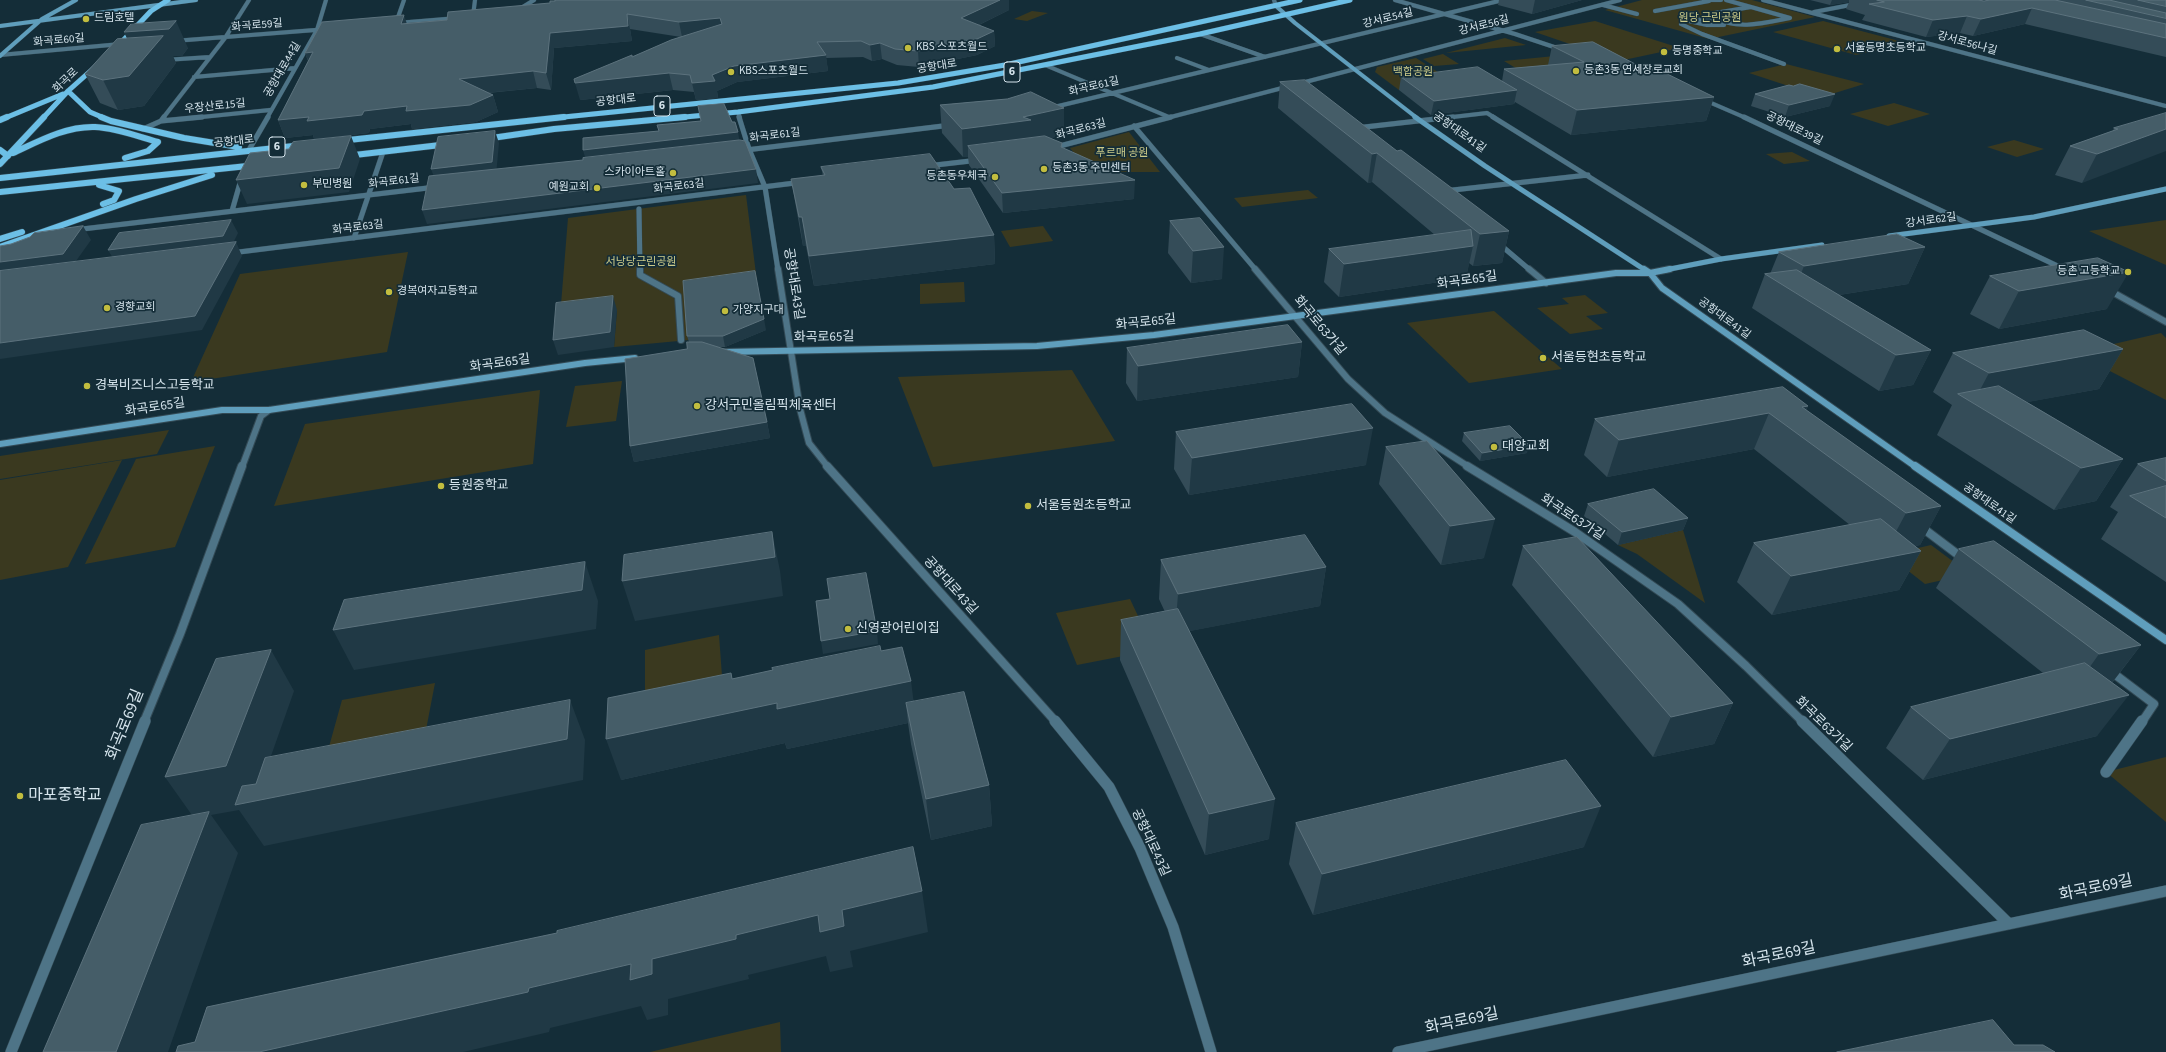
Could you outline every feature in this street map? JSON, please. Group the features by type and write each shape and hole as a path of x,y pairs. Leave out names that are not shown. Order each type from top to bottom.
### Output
{"main road":[{"path":"113,50 151,11 168,0"},
{"name":"공항대로","path":"329,142 898,83 1005,65 1300,0"},
{"name":"공항대로","path":"477,140 554,129 738,112 933,87 1200,34 1350,0"},
{"name":"화곡로","path":"0,164 68,91 96,66 103,63"},
{"path":"0,120 68,91 90,112 111,121 184,138 260,149"},
{"path":"0,150 8,156 52,135 87,127 104,128 158,142 156,147 146,152 87,167"},
{"path":"337,157 454,143"},
{"name":"공항대로","path":"0,178 87,167 314,144"},
{"name":"공항대로","path":"0,192 268,164"},
{"path":"0,247 179,185 245,166"},
{"path":"0,239 114,200 119,191 103,186 87,184"}],"street":[{"path":"0,55 39,22 76,0"},
{"path":"0,26 196,0"},
{"name":"우장산로15길","path":"161,121 225,38 249,0"},
{"name":"공항대로44길","path":"250,148 270,110 317,30 326,0"},
{"path":"396,23 404,0"},
{"path":"474,16 476,0"},
{"path":"514,13 534,0"},
{"path":"1274,0 1276,6"},
{"path":"1395,0 1503,30 1566,51"},
{"name":"강서로54길","path":"1323,44 1503,0"},
{"name":"강서로56길","path":"1353,69 1620,0"},
{"path":"1703,0 1709,1"},
{"path":"1655,11 1721,0"},
{"path":"1726,0 1790,18 1755,25 1733,23 1714,18 1689,21 1707,25 1733,23"},
{"name":"강서로56나길","path":"1763,0 2166,106"},
{"path":"1810,12 1876,0"},
{"path":"1602,5 1636,14"},
{"name":"공항대로41길","path":"1276,6 1283,14 1420,120 1510,182 1650,273 1662,288 1775,369 2166,640"},
{"path":"1714,18 1715,13 1751,7"},
{"path":"388,24 480,16"},
{"path":"1681,24 1702,34 1784,64"},
{"name":"화곡로59길","path":"172,41 225,38 333,28"},
{"path":"1200,34 1264,57"},
{"path":"119,45 126,44"},
{"name":"화곡로61길","path":"1045,109 1323,44"},
{"name":"화곡로60길","path":"0,55 119,45"},
{"path":"160,61 210,57"},
{"path":"1178,58 1209,70"},
{"path":"1045,65 1170,117"},
{"path":"194,77 295,68"},
{"name":"화곡로63길","path":"1044,150 1353,69"},
{"path":"1298,84 1303,88"},
{"name":"공항대로39길","path":"1699,98 1768,127 2075,273"},
{"name":"우장산로15길","path":"143,128 161,121 270,110"},
{"name":"공항대로43길","path":"738,112 749,150 765,187 800,409 809,443 840,483 1054,720 1109,787 1140,848 1173,927 1211,1052"},
{"path":"1354,128 1487,113 1721,259"},
{"path":"1348,123 1360,132"},
{"name":"화곡로61길","path":"734,151 954,125"},
{"name":"화곡로63가길","path":"1134,126 1348,379 1385,413 1434,446 1575,532 1678,604 1746,666 2009,924"},
{"path":"354,238 370,195 383,152"},
{"path":"921,167 983,159"},
{"name":"공항대로","path":"232,211 245,166"},
{"path":"1443,197 1437,192 1510,182 1588,175"},
{"name":"화곡로63길","path":"228,254 812,181"},
{"name":"화곡로61길","path":"71,231 439,187"},
{"name":"강서로62길","path":"1886,237 2034,217 2166,189"},
{"path":"638,209 640,275 678,296 681,340"},
{"path":"32,235 63,232"},
{"path":"1491,237 1546,283"},
{"path":"1650,273 1721,259 1831,244"},
{"name":"화곡로65길","path":"718,352 1037,346 1154,335 1616,273 1650,273"},
{"path":"2102,286 2166,322"},
{"name":"화곡로65길","path":"0,444 222,410 269,410 585,363 640,357"},
{"name":"화곡로69길","path":"11,1052 180,634 262,416 269,410"},
{"path":"1913,520 1970,564"},
{"path":"2103,665 2154,704 2116,760 2106,772"},
{"name":"화곡로69길","path":"1398,1052 2166,891"}],"green space":[{"name":"원당 근린공원","path":"1642,0 1752,0 1815,17 1709,39 1605,10"},
{"path":"1032,11 1048,13 1027,21 1014,19"},
{"path":"1595,21 1680,48 1619,61 1535,32"},
{"path":"1823,21 1907,43 1856,55 1773,32"},
{"path":"1505,38 1526,45 1446,53"},
{"path":"1443,54 1459,64 1434,66 1423,59"},
{"path":"1555,56 1571,65 1519,70 1504,61"},
{"name":"백합공원","path":"1416,58 1455,83 1399,90 1375,72 1377,67"},
{"path":"1786,64 1864,84 1822,97 1749,73"},
{"path":"1894,103 1930,114 1888,126 1850,114"},
{"name":"푸르매 공원","path":"1129,132 1160,172 1089,172 1070,148"},
{"path":"2014,140 2044,149 2017,157 1987,147"},
{"path":"1792,152 1810,161 1784,164 1766,154"},
{"path":"1308,190 1318,198 1242,207 1234,198"},
{"name":"서낭당근린공원","path":"746,195 757,282 689,340 614,347 617,310 560,317 568,218"},
{"path":"2166,220 2166,265 2089,231"},
{"path":"1043,226 1053,241 1010,247 1001,231"},
{"path":"408,252 387,352 191,382 240,274"},
{"path":"964,282 965,302 920,304 920,284"},
{"path":"1585,295 1608,313 1586,316 1603,329 1570,334 1537,308 1569,304 1562,298"},
{"path":"1494,311 1562,369 1469,383 1407,323"},
{"path":"2161,333 2166,338 2166,400 2075,353"},
{"path":"1072,370 1115,441 933,467 898,377"},
{"path":"622,381 616,421 566,427 575,386"},
{"path":"540,390 533,464 274,506 305,424"},
{"path":"169,430 157,454 0,479 0,456"},
{"path":"215,446 175,547 85,564 136,459"},
{"path":"122,460 68,567 0,580 0,480"},
{"path":"1683,530 1705,603 1637,554 1618,545"},
{"path":"1931,545 1970,574 1925,584 1888,555"},
{"path":"1130,599 1154,650 1077,665 1056,613"},
{"path":"719,635 722,676 645,692 645,650"},
{"path":"435,683 425,735 327,754 342,700"},
{"path":"2166,757 2166,822 2106,772"},
{"path":"780,1022 781,1052 650,1052"}],"building":[{"path":"1000,0 961,18 994,31 977,39 918,51 895,49 880,43 870,45 861,41 817,42 826,55 734,66 712,75 715,81 692,83 690,75 669,73 575,83 574,79 632,55 632,57 671,40 722,24 720,18 679,22 627,14 628,26 550,33 546,73 533,71 459,79 493,95 470,105 406,111 407,106 364,111 362,115 307,121 309,117 278,120 313,52 305,53 322,22 404,15 401,24 447,20 448,12 550,3 550,1"},
{"path":"1877,0 2055,0 2166,24 2166,38 2032,8 1981,19 1967,16 1933,20 1869,4 1884,2"},
{"path":"2086,0 2109,0 2166,13 2166,18"},
{"path":"2138,0 2166,0 2166,6"},
{"path":"176,21 169,29 124,32 131,24"},
{"path":"163,36 129,76 103,80 85,74 117,39"},
{"path":"1593,42 1637,65 1647,64 1714,97 1577,110 1504,69 1584,62 1552,46"},
{"path":"1478,67 1517,90 1434,101 1401,77"},
{"path":"1305,80 1397,151 1401,150 1509,231 1480,234 1377,153 1372,154 1280,82"},
{"path":"1800,84 1835,94 1789,105 1755,94 1789,85 1793,86"},
{"path":"1031,92 1064,108 1023,117 1031,120 962,129 940,105 1007,99"},
{"path":"724,104 732,122 735,122 738,132 583,150 583,138 659,131 657,125 701,121 698,106"},
{"path":"2166,113 2166,129 2097,154 2070,146 2118,129 2114,128"},
{"path":"495,131 492,162 431,169 438,137"},
{"path":"351,136 339,168 236,180 250,153 289,149 293,142"},
{"path":"1045,136 1062,143 1061,147 1135,180 1002,193 968,146"},
{"path":"740,140 745,141 756,169 422,210 429,176 583,160 583,158"},
{"path":"930,154 954,189 970,188 994,235 809,256 802,217 799,217 791,179 825,175 821,167"},
{"path":"1200,218 1224,247 1193,251 1170,221"},
{"path":"231,220 223,236 108,250 119,233"},
{"path":"83,226 63,254 0,262 0,246 11,244 30,237 34,233"},
{"path":"1471,230 1473,246 1344,264 1329,249"},
{"path":"1897,234 1925,247 1804,266 1779,252"},
{"name":"경향교회","path":"236,242 195,316 0,343 0,271"},
{"path":"2098,258 2129,272 2019,291 1990,276"},
{"path":"1797,270 1931,350 1896,355 1765,274"},
{"name":"가양지구대","path":"755,271 764,319 723,336 687,336 683,281"},
{"path":"613,296 610,332 553,340 556,303"},
{"path":"1288,325 1302,342 1138,366 1127,348"},
{"path":"2084,330 2123,349 1989,373 1953,353"},
{"name":"강서구민올림픽체육센터","path":"687,342 702,342 753,358 767,422 630,446 625,359 687,349"},
{"path":"1999,386 2123,459 2081,468 1958,394"},
{"path":"1783,387 1808,406 1802,407 1941,506 1906,513 1769,413 1619,440 1595,419"},
{"path":"1352,404 1373,428 1192,458 1176,432"},
{"path":"1510,426 1529,445 1482,453 1464,433"},
{"path":"1427,441 1495,519 1450,526 1386,447"},
{"path":"2166,458 2166,481 2138,464"},
{"path":"2166,486 2166,518 2130,496"},
{"path":"1654,489 1688,518 1622,532 1588,504"},
{"path":"1881,519 1921,551 1791,576 1754,543"},
{"path":"772,532 775,557 622,581 624,555"},
{"path":"1305,535 1326,567 1178,594 1161,560"},
{"path":"1577,537 1733,703 1671,717 1523,546"},
{"path":"1994,541 2141,645 2099,654 1959,549"},
{"path":"585,562 582,590 333,630 344,600"},
{"name":"신영광어린이집","path":"866,573 877,631 821,641 816,601 830,599 827,579"},
{"path":"1178,609 1275,799 1209,814 1121,620"},
{"path":"880,646 881,651 902,647 911,681 777,709 777,703 606,739 608,698 731,673 732,679 773,670 772,668"},
{"path":"271,650 226,766 165,777 216,659"},
{"path":"2085,663 2129,695 1950,739 1911,707"},
{"path":"964,692 989,785 926,799 906,703"},
{"path":"570,700 567,739 235,805 242,786 256,784 265,758"},
{"path":"1566,760 1601,806 1322,874 1296,823"},
{"path":"209,812 116,1052 43,1052 141,825"},
{"path":"913,847 922,891 842,910 844,926 820,932 818,915 736,935 736,939 652,959 652,974 630,980 631,964 529,988 528,992 259,1052 176,1052 178,1046 195,1042 207,1007 557,933 557,931"},
{"path":"1993,1020 2014,1045 2043,1045 2055,1052 1837,1052"}],"place":[{"name":"드림호텔","path":"86,19"},
{"name":"KBS 스포츠월드","path":"908,48"},
{"name":"서울등명초등학교","path":"1837,49"},
{"name":"등명중학교","path":"1664,52"},
{"name":"등촌3동 연세장로교회","path":"1576,71"},
{"name":"KBS스포츠월드","path":"731,72"},
{"name":"등촌3동 주민센터","path":"1044,169"},
{"name":"스카이아트홀","path":"673,173"},
{"name":"등촌동우체국","path":"995,177"},
{"name":"부민병원","path":"304,185"},
{"name":"예원교회","path":"597,188"},
{"name":"등촌 고등학교","path":"2128,272"},
{"name":"경복여자고등학교","path":"389,292"},
{"name":"경향교회","path":"107,308"},
{"name":"가양지구대","path":"725,311"},
{"name":"서울등현초등학교","path":"1543,358"},
{"name":"경복비즈니스고등학교","path":"87,386"},
{"name":"강서구민올림픽체육센터","path":"697,406"},
{"name":"대양교회","path":"1494,447"},
{"name":"등원중학교","path":"441,486"},
{"name":"서울등원초등학교","path":"1028,506"},
{"name":"신영광어린이집","path":"848,629"},
{"name":"마포중학교","path":"20,796"}]}
